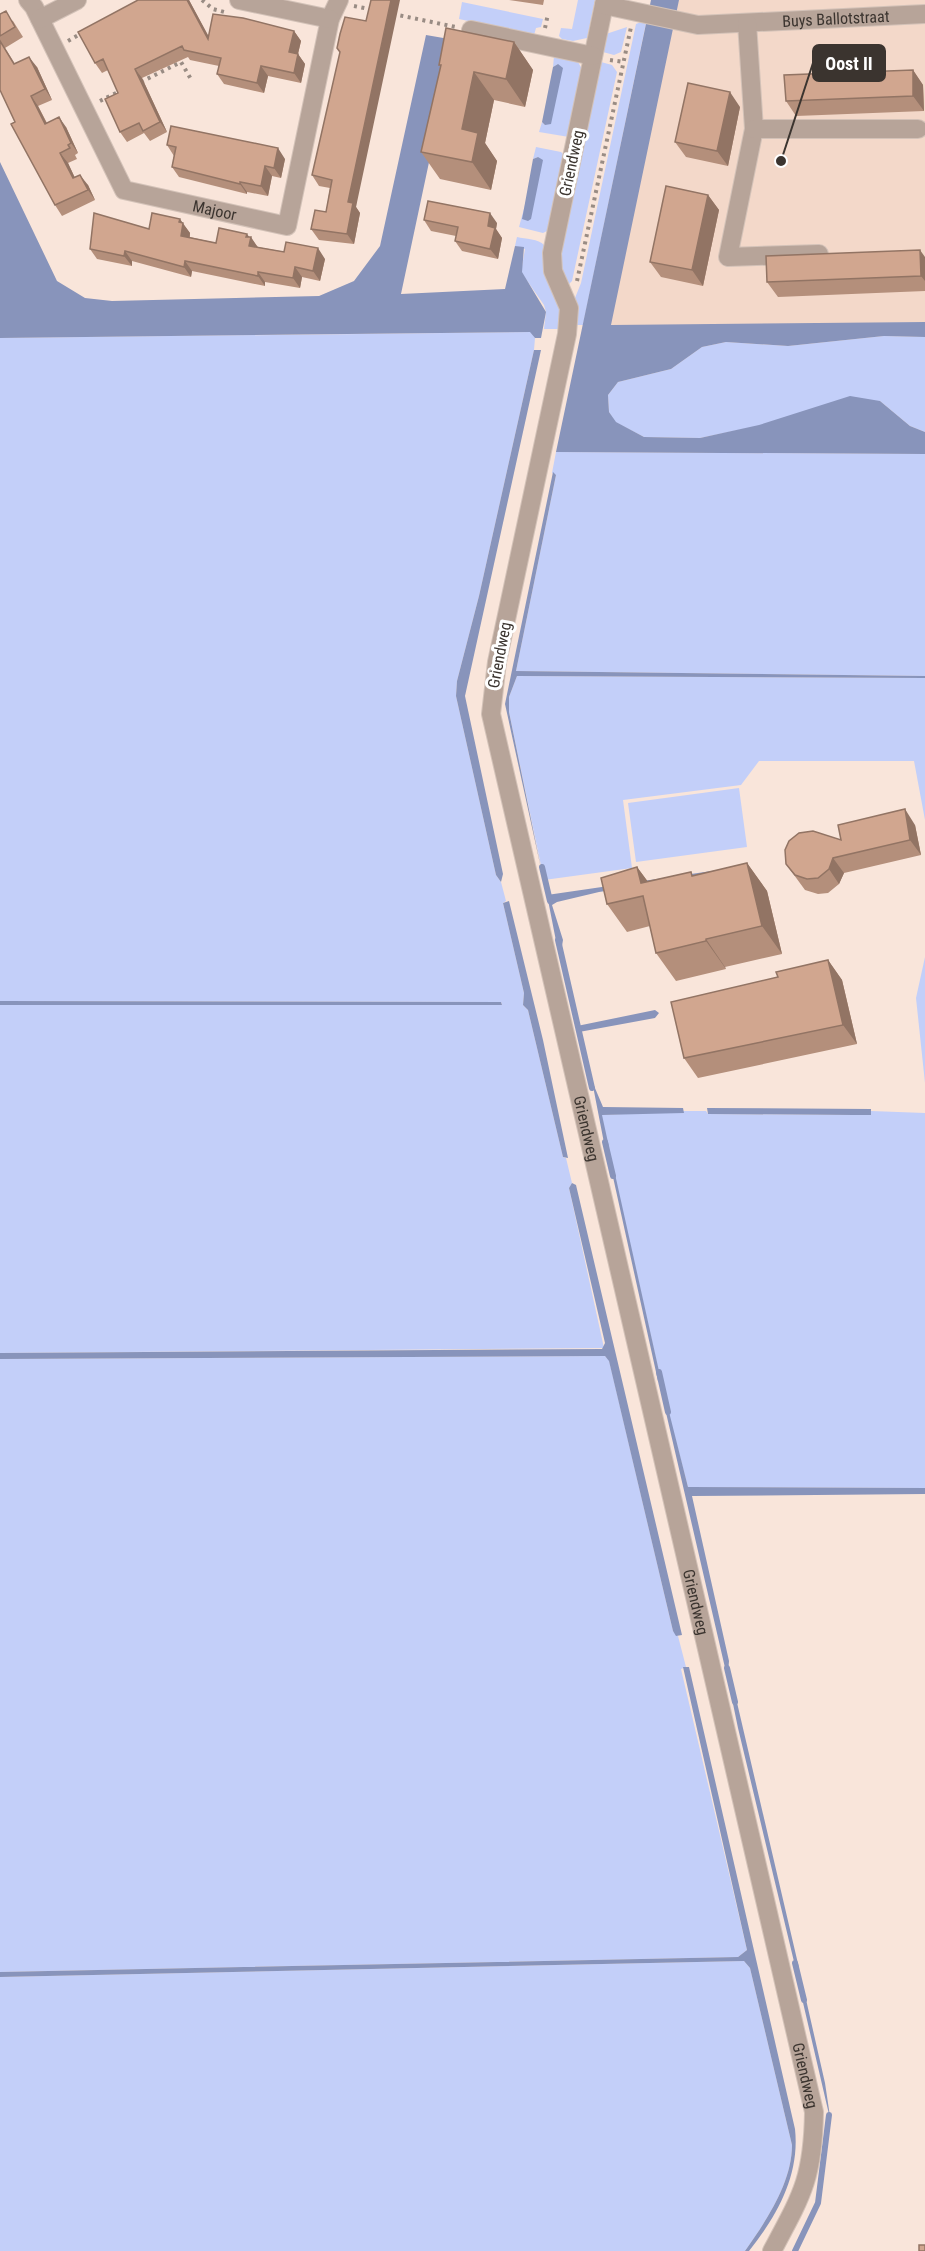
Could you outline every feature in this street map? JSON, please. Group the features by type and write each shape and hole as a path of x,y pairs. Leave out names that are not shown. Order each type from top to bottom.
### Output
{"street":[{"name":"Majoor","path":"28,0 40,19 124,190 287,226 330,19 339,1"},
{"path":"40,19 77,0"},
{"path":"239,0 330,19"},
{"name":"Buys Ballotstraat","path":"605,2 641,13 698,25 925,14"},
{"name":"Griendweg","path":"605,2 552,253 553,271 569,308 567,334 497,662 491,714 814,2112 814,2147 806,2184 772,2251"},
{"path":"747,22 754,129 728,257 843,254"},
{"path":"471,30 593,56"},
{"path":"754,129 918,129"}],"path":[{"path":"339,1 380,11"},
{"name":"Griendweg","path":"578,280 641,13"},
{"path":"391,14 471,30"},
{"path":"546,20 548,14"},
{"path":"62,44 92,28"},
{"path":"68,40 73,50"},
{"path":"139,82 181,62 192,81"},
{"path":"97,103 128,88"}],"shaded area":[{"path":"578,0 595,0 587,38 573,41 562,39 559,36 561,28 572,29"},
{"path":"651,0 679,0 611,325 925,322 925,337 884,336 788,346 726,342 702,347 671,369 618,382 608,395 609,412 616,422 644,437 700,438 759,425 850,396 880,401 910,426 925,432 925,454 556,452"},
{"path":"668,0 925,0 925,322 603,328"},
{"path":"462,2 543,19 541,27 536,28 534,35 459,19"},
{"path":"646,23 583,325 572,325 573,303 581,283 636,24"},
{"path":"627,27 621,52 614,55 603,52 606,34"},
{"path":"426,35 455,40 401,294 505,289 515,246 524,247 522,272 546,312 541,338 535,338 530,332 0,338 0,162 57,281 85,298 112,301 319,296 354,281 380,246"},
{"path":"554,56 578,62 582,69 569,137 539,132 542,122 545,125 558,64 553,67"},
{"path":"601,62 612,65 617,72 572,281 566,287 558,268"},
{"path":"558,64 563,68 551,124 545,125 542,122 553,67"},
{"path":"536,147 561,152 565,156 549,230 543,233 519,227 538,157 533,159"},
{"path":"538,157 543,160 531,219 528,221 522,219 533,159"},
{"path":"517,237 539,242 548,252 557,286 563,329 544,329 546,312 544,305 521,272 525,249 515,246"},
{"path":"531,332 535,338 534,350 479,596 457,681 456,696 496,875 501,882 506,901 503,903 524,993 523,1005 528,1010 563,1157 566,1158 572,1183 569,1188 604,1348 0,1353 0,1005 502,1005 501,1002 0,1001 0,338"},
{"path":"884,336 925,337 925,432 910,426 880,401 700,438 644,437 615,422 609,412 608,395 618,382 671,369 702,347 726,342 788,346"},
{"path":"534,350 541,350 465,696 503,874 501,882 496,875 456,696 457,681 479,596"},
{"path":"556,452 925,454 925,676 516,671 556,475 552,473"},
{"path":"553,472 556,475 516,671 925,676 925,678 517,676 509,697 509,712 542,873 505,704"},
{"path":"517,676 925,678 925,820 914,761 759,761 741,785 623,800 632,868 544,880 509,712 509,697"},
{"path":"739,788 747,847 636,862 628,803"},
{"path":"739,867 739,870 599,892 557,902 552,905 563,940 562,946 557,946 547,895"},
{"path":"509,901 543,1040 568,1158 563,1157 528,1010 523,1005 524,993 503,903"},
{"path":"925,957 925,1083 916,998"},
{"path":"0,1001 501,1002 502,1005 0,1005"},
{"path":"655,1010 659,1013 655,1018 579,1032 577,1030 577,1026"},
{"path":"592,1081 603,1107 683,1108 684,1113 602,1115 609,1147 605,1148"},
{"path":"707,1108 871,1109 871,1115 708,1114"},
{"path":"706,1111 708,1114 871,1115 871,1111 925,1113 925,1488 688,1487 666,1404 601,1115"},
{"path":"611,1168 615,1174 661,1380 658,1381"},
{"path":"572,1183 576,1185 682,1635 676,1636 673,1631 609,1361 605,1356 0,1359 0,1353 602,1349 605,1343 569,1188"},
{"path":"605,1356 609,1360 673,1631 678,1636 686,1667 681,1669 747,1950 738,1957 0,1972 0,1359"},
{"path":"664,1404 667,1404 688,1487 925,1488 925,1494 692,1496 729,1661 728,1673 726,1672"},
{"path":"683,1667 689,1667 795,2129 796,2146 790,2179 769,2224 749,2251 745,2251 783,2187 791,2159 792,2145 750,1968 744,1961 0,1977 0,1972 738,1957 747,1950"},
{"path":"735,1694 799,1968 796,1970 738,1728 732,1699"},
{"path":"744,1961 750,1968 792,2145 788,2173 783,2187 745,2251 0,2251 0,1977"},
{"path":"801,1994 805,1995 825,2083 831,2123"}],"building":[{"path":"138,0 187,0 208,39 213,14 243,18 294,31 289,52 298,54 294,73 261,66 257,83 217,74 221,58 184,50 182,46 135,69 160,122 143,131 139,123 120,132 105,99 118,93 103,59 95,63 78,32"},
{"path":"371,0 391,0 348,202 353,203 347,234 311,229 315,210 326,212 332,180 312,175 340,52 337,48 340,34 345,17 366,21"},
{"path":"6,11 15,27 0,36 0,14"},
{"path":"446,28 514,42 506,79 474,72 462,129 478,133 472,162 421,152 441,65 439,65"},
{"path":"0,41 14,64 29,57 45,89 31,96 45,124 59,117 71,143 68,145 70,148 60,153 73,178 80,175 88,190 55,205 11,124 15,122 0,90"},
{"path":"913,70 913,96 786,101 784,75"},
{"path":"688,83 730,92 717,151 675,142"},
{"path":"171,126 278,148 274,168 265,166 261,186 240,182 240,184 172,167 176,147 167,145"},
{"path":"666,186 708,195 692,270 650,262"},
{"path":"428,201 490,213 488,226 495,228 490,249 455,241 458,227 424,220"},
{"path":"94,213 149,229 152,213 180,219 179,222 183,223 181,236 216,243 219,228 247,234 246,237 251,237 249,246 284,252 286,242 318,248 313,271 295,267 293,278 258,272 258,276 185,261 184,267 125,251 124,256 90,249"},
{"path":"920,250 921,276 767,282 766,256"},
{"path":"905,809 910,840 833,858 829,869 818,878 807,879 795,875 786,864 785,850 789,841 799,833 813,831 841,840 838,825"},
{"path":"747,863 762,926 656,953 643,896 607,904 601,878 637,867 641,883 691,872 692,876"},
{"path":"828,960 843,1025 684,1058 671,1002 778,977 776,972"},
{"path":"919,2245 925,2245 925,2251 919,2251"}],"waterway":[{"path":"542,867 550,901"},
{"path":"558,940 592,1088"},
{"path":"605,1142 613,1176"},
{"path":"659,1372 668,1412"},
{"path":"727,1668 735,1702"},
{"path":"795,1963 804,2000"},
{"path":"795,2251 818,2203 829,2115"}],"place":[{"name":"Oost II","path":"781,161"}]}
